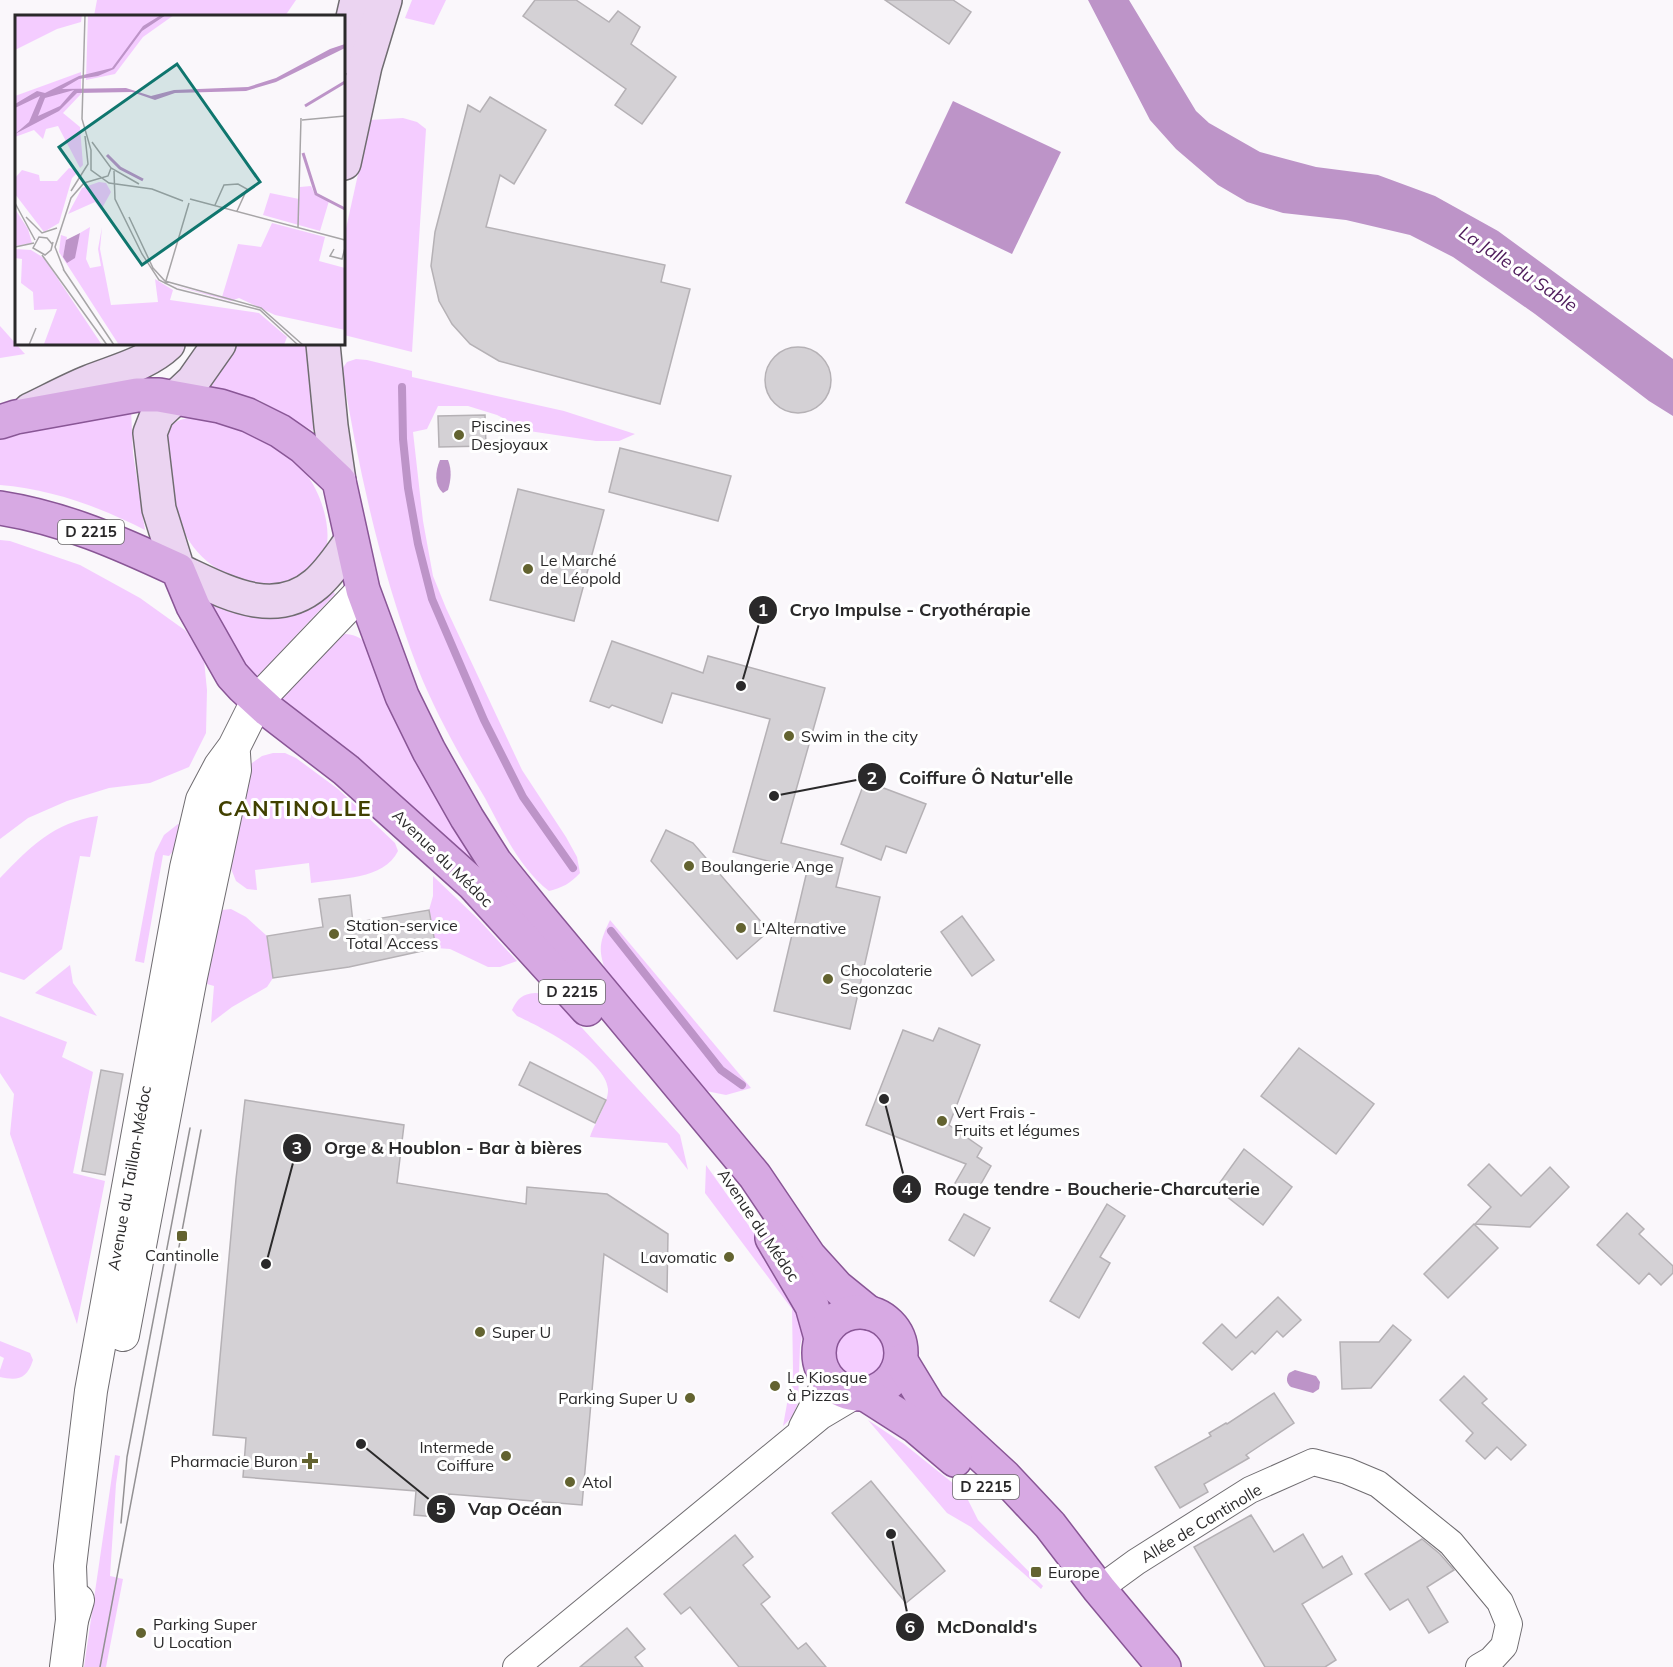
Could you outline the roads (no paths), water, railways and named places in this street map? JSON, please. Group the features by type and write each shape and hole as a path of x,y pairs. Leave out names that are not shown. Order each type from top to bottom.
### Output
{"main road":[{"path":"345,16 355,0"},
{"path":"345,52 355,0"},
{"path":"345,158 365,66 385,0"},
{"path":"8,420 81,385 132,366 167,345"},
{"name":"Avenue du Médoc","path":"218,345 193,381 157,415 150,433 159,509 178,570 193,606 232,675 257,701 346,770 465,876 598,1021 675,1110 766,1229 795,1274 812,1306 821,1338"},
{"name":"Avenue du Médoc","path":"323,345 339,481 363,590 402,696 429,751 495,862 755,1176 809,1256 837,1287 869,1312"},
{"path":"8,420 137,395 175,398 220,406 248,415 280,431 303,447 339,481"},
{"name":"D 2215","path":"0,508 32,513 71,524 248,600 266,603 295,598 317,584 328,573 351,541"},
{"path":"857,1311 869,1312 888,1323 897,1334 901,1347 901,1361 896,1373 888,1383 878,1390 862,1394 836,1387 827,1379 820,1366 818,1352 826,1328 835,1319 857,1311"},
{"name":"D 2215","path":"901,1361 929,1407 1005,1477 1050,1525 1099,1589 1164,1667"},
{"name":"D 2215","path":"862,1394 915,1426 979,1480 1037,1539 1099,1589"}],"street":[{"name":"Avenue du Taillan-Médoc","path":"66,1667 72,1620 86,1572 115,1377 191,977 235,770 234,747 257,701 363,590"},
{"path":"793,1438 806,1423 827,1379"},
{"path":"516,1667 820,1416 862,1394"},
{"name":"Allée de Cantinolle","path":"1099,1589 1136,1562 1250,1490 1313,1462 1347,1471 1378,1484 1451,1543 1500,1602 1509,1624 1504,1646 1491,1660 1479,1667"}],"water":[{"name":"La Jalle du Sable","path":"1088,0 1129,0 1196,111 1209,123 1260,152 1316,167 1378,175 1435,196 1498,231 1673,359 1673,416 1649,401 1535,314 1453,257 1410,235 1346,220 1283,213 1247,202 1218,185 1176,149 1150,120"},
{"path":"953,101 1061,152 1012,254 905,203"},
{"path":"440,460 448,460 451,471 448,490 443,493 436,478"},
{"path":"1295,1370 1316,1376 1320,1382 1319,1389 1313,1393 1291,1387 1287,1382 1287,1377"}],"waterway":[{"path":"402,387 403,439 408,488 418,544 432,599 484,720 523,797 573,868"},
{"path":"611,931 721,1070 742,1085"}],"tram line":[{"path":"121,1523 127,1457 190,1128"},
{"path":"100,1667 201,1130"}],"place":[{"name":"Piscines Desjoyaux","path":"459,435"},
{"name":"Le Marché de Léopold","path":"528,569"},
{"name":"Cryo Impulse - Cryothérapie","path":"741,686"},
{"name":"Swim in the city","path":"789,736"},
{"name":"Coiffure Ô Natur'elle","path":"774,796"},
{"name":"Boulangerie Ange","path":"689,866"},
{"name":"L'Alternative","path":"741,928"},
{"name":"Station-service Total Access","path":"334,934"},
{"name":"Chocolaterie Segonzac","path":"828,979"},
{"name":"Rouge tendre - Boucherie-Charcuterie","path":"884,1099"},
{"name":"Vert Frais - Fruits et légumes","path":"942,1121"},
{"name":"Cantinolle","path":"182,1236"},
{"name":"Lavomatic","path":"729,1257"},
{"name":"Orge & Houblon - Bar à bières","path":"266,1264"},
{"name":"Super U","path":"480,1332"},
{"name":"Le Kiosque à Pizzas","path":"775,1386"},
{"name":"Parking Super U","path":"690,1398"},
{"name":"Vap Océan","path":"361,1444"},
{"name":"Intermede Coiffure","path":"506,1456"},
{"name":"Pharmacie Buron","path":"310,1461"},
{"name":"Atol","path":"570,1482"},
{"name":"McDonald's","path":"891,1534"},
{"name":"Europe","path":"1036,1572"},
{"name":"Parking Super U Location","path":"141,1633"}],"district":[{"name":"CANTINOLLE","path":"295,808"}]}
